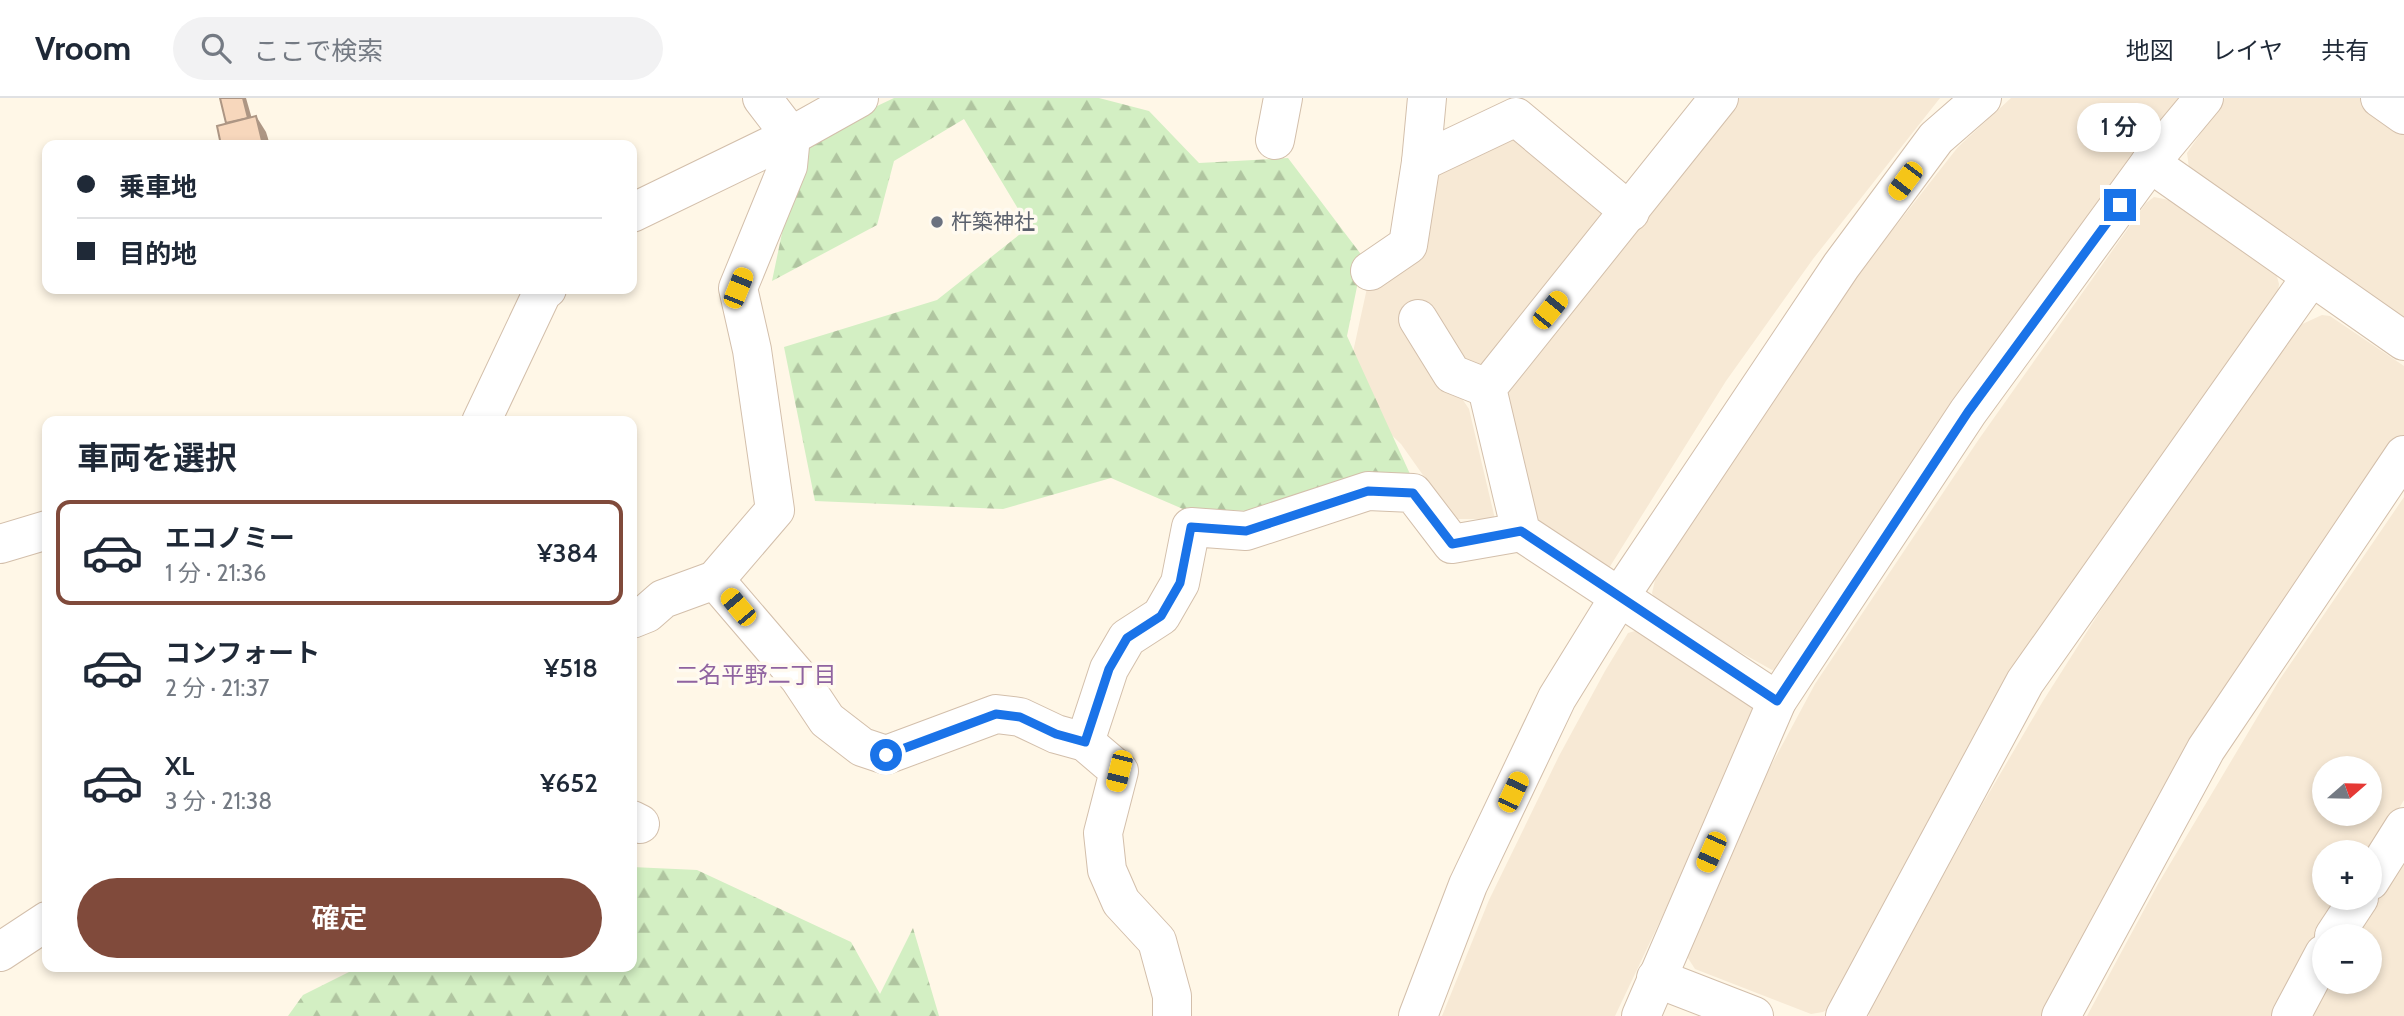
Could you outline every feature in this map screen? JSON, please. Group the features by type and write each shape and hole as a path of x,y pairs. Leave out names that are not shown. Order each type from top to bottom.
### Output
{"street":[{"path":"637,616 648,613 663,599 715,580 775,510 752,350 738,288 788,166 791,136 762,98"},
{"path":"637,211 791,136 859,98"},
{"path":"1275,140 1283,98"},
{"path":"1370,271 1408,244 1421,162 1427,98"},
{"path":"1487,388 1719,98"},
{"path":"1418,1016 1468,886 1557,698 1620,596 1841,266 1937,138 1982,98"},
{"path":"1641,1016 1777,701 1968,412 2150,163 2204,98"},
{"path":"2380,98 2404,115"},
{"path":"1421,162 1516,117 1630,212"},
{"path":"2150,163 2404,341"},
{"path":"1845,1016 2025,682 2311,277"},
{"path":"484,416 542,294"},
{"path":"1418,318 1452,373 1487,388"},
{"path":"1487,388 1521,531 1777,701"},
{"path":"2061,1016 2206,749 2404,455"},
{"path":"1085,742 1109,669 1127,638 1161,616 1180,583 1191,527 1246,531 1368,491 1413,493 1452,544 1521,531"},
{"path":"0,544 42,531"},
{"path":"715,580 799,678 827,720 862,747 886,755 996,714 1020,717 1056,734 1085,742 1119,771 1103,834 1107,870 1121,902 1157,941 1172,996 1172,1016"},
{"path":"2382,862 2404,827"},
{"path":"0,951 42,924"},
{"path":"2291,1016 2312,977"},
{"path":"1656,978 1754,1016"}],"shaded area":[{"path":"1725,98 1940,98 1813,259 1726,381 1609,568 1533,530 1502,407 1508,394 1607,264"},
{"path":"2011,98 2187,98 1782,668 1772,670 1667,611 1652,593 1656,576 1781,384 1865,265 1958,147"},
{"path":"2225,98 2361,98 2404,129 2404,329 2189,168 2187,153"},
{"path":"1523,126 1604,207 1600,220 1485,365 1469,365 1406,315 1469,409 1495,519 1454,519 1401,444 1360,405 1348,375 1367,288 1440,161"},
{"path":"2154,197 2174,201 2276,273 2279,284 2277,301 1836,1005 1823,1012 1811,1014 1695,969 1684,952 1739,825 1815,684 1979,439 2146,203"},
{"path":"2322,315 2330,316 2404,366 2404,439 2053,1016 1869,1016 1869,1011 1982,805 2043,701 2123,575 2298,326"},
{"path":"2404,497 2404,800 2380,840 2312,840 2312,910 2337,910 2329,924 2312,924 2312,955 2278,1016 2087,1016 2158,884 2280,679"},
{"path":"1645,632 1756,705 1680,879 1615,1016 1442,1016 1489,900 1559,756 1628,633"},
{"path":"2404,854 2404,1016 2311,1016 2323,994 2382,994 2382,924 2361,924 2370,910 2382,910 2382,890"}],"green space":[{"path":"894,98 1099,98 1149,111 1199,163 1288,158 1363,257 1347,336 1410,474 1254,511 1183,509 1111,478 1003,509 815,501 784,347 937,300 1029,227 964,119 894,161 877,225 772,281 801,142"},
{"path":"637,867 697,870 851,942 880,994 913,928 939,1016 288,1016 303,995 349,972 637,972"}],"building":[{"path":"220,98 243,98 248,118 226,123"},
{"path":"256,116 262,140 220,140 217,126"}],"place":[{"name":"杵築神社","path":"937,222"}],"district":[{"name":"二名平野二丁目","path":"756,675"}],"route":[{"path":"886,755 996,714 1020,717 1056,734 1085,742 1109,669 1127,638 1161,616 1180,583 1191,527 1246,531 1368,491 1413,493 1452,544 1521,531 1777,701 1968,412 2120,205"}]}
